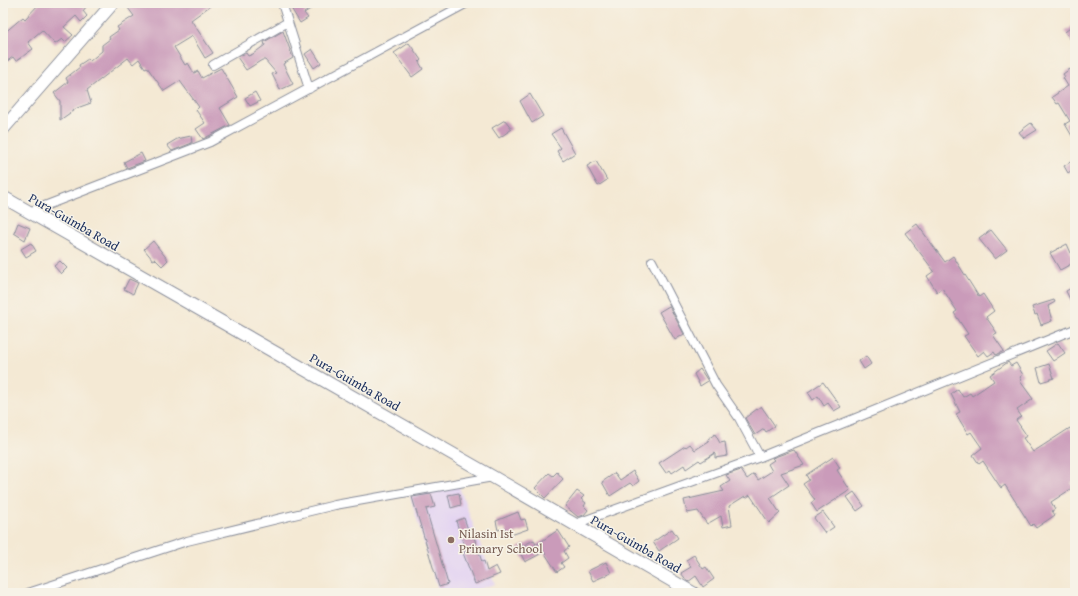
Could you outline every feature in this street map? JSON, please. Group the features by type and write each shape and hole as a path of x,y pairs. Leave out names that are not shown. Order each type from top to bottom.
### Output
{"main road":[{"path":"3,129 113,3"},
{"name":"Pura-Guimba Road","path":"3,197 693,593"}],"street":[{"path":"282,3 309,89"},
{"path":"29,212 210,142 467,3"},
{"path":"213,65 288,22"},
{"path":"652,261 716,385 739,418 760,457"},
{"path":"575,524 760,457 1075,329"},
{"path":"28,593 187,541 335,505 493,477"}],"shaded area":[{"name":"Nilasin Ist Primary School","path":"458,484 495,584 468,593 439,593 410,496"}],"building":[{"path":"40,3 89,3 83,11 87,16 81,22 76,16 64,27 73,35 65,42 62,39 55,44 42,30 28,42 33,49 16,61 13,57 3,64 3,34 23,17 25,19"},
{"path":"134,3 214,3 191,20 213,53 205,58 192,36 174,47 185,65 188,63 194,73 198,71 202,78 221,68 238,97 220,108 230,125 203,139 196,129 205,123 196,110 199,107 180,81 164,91 147,67 145,68 139,59 133,64 128,58 87,90 91,103 77,108 60,120 60,101 54,93 68,82 66,78 80,67 79,65 88,59 90,61 102,51 102,45 110,39 109,37 119,30 117,27 134,16 128,8"},
{"path":"288,3 320,3 304,13 308,18 300,23"},
{"path":"1075,24 1075,45 1065,32"},
{"path":"283,31 293,58 283,64 293,84 280,90 272,74 276,73 265,60 262,60 246,70 237,57 246,53 248,56 253,54 265,45 264,42"},
{"path":"409,43 421,60 419,62 423,69 412,77 394,53"},
{"path":"312,49 321,63 314,68 305,54"},
{"path":"1070,69 1075,76 1075,141 1065,124 1070,121 1059,103 1057,104 1052,97 1068,86 1063,78 1065,77 1063,74"},
{"path":"255,92 260,101 250,106 245,98"},
{"path":"530,94 543,116 532,123 520,101"},
{"path":"505,120 512,129 499,138 492,128"},
{"path":"1031,123 1037,130 1024,138 1019,132"},
{"path":"561,128 575,153 563,161 557,151 561,148 551,134"},
{"path":"191,136 192,143 172,151 167,145 177,139"},
{"path":"141,153 145,161 127,168 124,162"},
{"path":"1075,159 1075,168 1068,173 1064,166"},
{"path":"596,161 607,180 598,186 587,166"},
{"path":"18,223 30,228 25,240 14,233"},
{"path":"917,224 945,262 953,256 979,297 983,294 994,311 986,317 997,333 993,335 1004,351 996,355 994,352 988,356 984,351 978,356 964,336 968,334 954,313 957,311 942,288 937,292 927,276 934,271 905,233"},
{"path":"991,230 1007,250 995,259 979,239"},
{"path":"153,241 168,260 162,266 155,259 153,260 144,249"},
{"path":"31,243 36,251 26,257 21,249"},
{"path":"1067,244 1075,262 1060,270 1050,253"},
{"path":"60,261 67,268 61,274 54,266"},
{"path":"129,279 138,283 133,294 124,289"},
{"path":"1075,286 1075,310 1066,291"},
{"path":"1054,300 1055,302 1048,306 1052,321 1041,325 1037,314 1035,315 1032,307"},
{"path":"669,306 684,334 675,340 659,312"},
{"path":"1058,343 1065,353 1053,361 1046,351"},
{"path":"866,356 871,364 864,369 859,361"},
{"path":"1008,362 1011,366 1016,363 1023,375 1020,377 1022,380 1020,381 1033,399 1017,410 1021,416 1016,420 1027,436 1023,438 1033,452 1070,428 1075,435 1075,480 1071,483 1074,487 1051,502 1055,509 1052,511 1055,515 1036,528 1033,524 1031,526 1005,485 1001,488 983,461 979,464 973,455 982,448 971,432 968,434 956,414 960,412 951,394 958,389 963,397 970,393 972,396 994,381 990,375"},
{"path":"1049,364 1054,378 1041,382 1037,368"},
{"path":"700,369 708,381 700,386 694,374"},
{"path":"823,382 841,407 834,411 828,403 824,406 818,396 813,400 808,392"},
{"path":"761,406 775,426 766,432 764,429 755,435 745,418"},
{"path":"715,434 720,443 725,442 727,456 715,458 715,453 701,462 699,460 686,469 684,465 672,473 670,470 666,473 659,463 690,444 695,450 709,441 708,439"},
{"path":"794,450 804,465 781,473 789,485 770,498 780,513 769,523 750,495 746,498 745,496 729,506 732,525 723,527 721,516 707,524 698,511 687,513 684,500 724,491 721,487 730,481 726,475 741,470 747,479 754,474 758,480 772,471 768,464 774,460 772,458"},
{"path":"833,457 840,468 837,470 850,490 817,512 811,503 815,500 803,484 809,480 806,475"},
{"path":"633,471 639,481 633,486 630,483 610,496 602,482 615,473 620,480"},
{"path":"557,472 563,479 545,498 535,488 549,473 553,476"},
{"path":"577,491 584,496 581,499 586,503 584,506 588,510 584,515 578,517 565,506"},
{"path":"854,492 864,506 857,511 847,497"},
{"path":"459,493 461,505 451,508 448,495"},
{"path":"431,494 435,507 426,509 448,584 439,587 412,497"},
{"path":"518,512 521,520 525,519 528,529 508,536 505,528 498,530 496,521"},
{"path":"823,512 834,527 825,533 814,518"},
{"path":"464,518 471,538 474,537 482,562 484,561 487,571 496,566 500,574 475,584 463,553 466,552 456,521"},
{"path":"672,529 678,538 659,551 653,542"},
{"path":"558,530 569,547 564,551 568,558 561,563 564,567 557,572 544,552 525,562 518,548 534,540 536,545"},
{"path":"694,555 703,569 706,567 714,579 703,587 696,576 688,582 681,573 691,567 686,560"},
{"path":"606,562 611,573 593,581 588,571"}],"place":[{"name":"Nilasin Ist Primary School","path":"451,540"}]}
